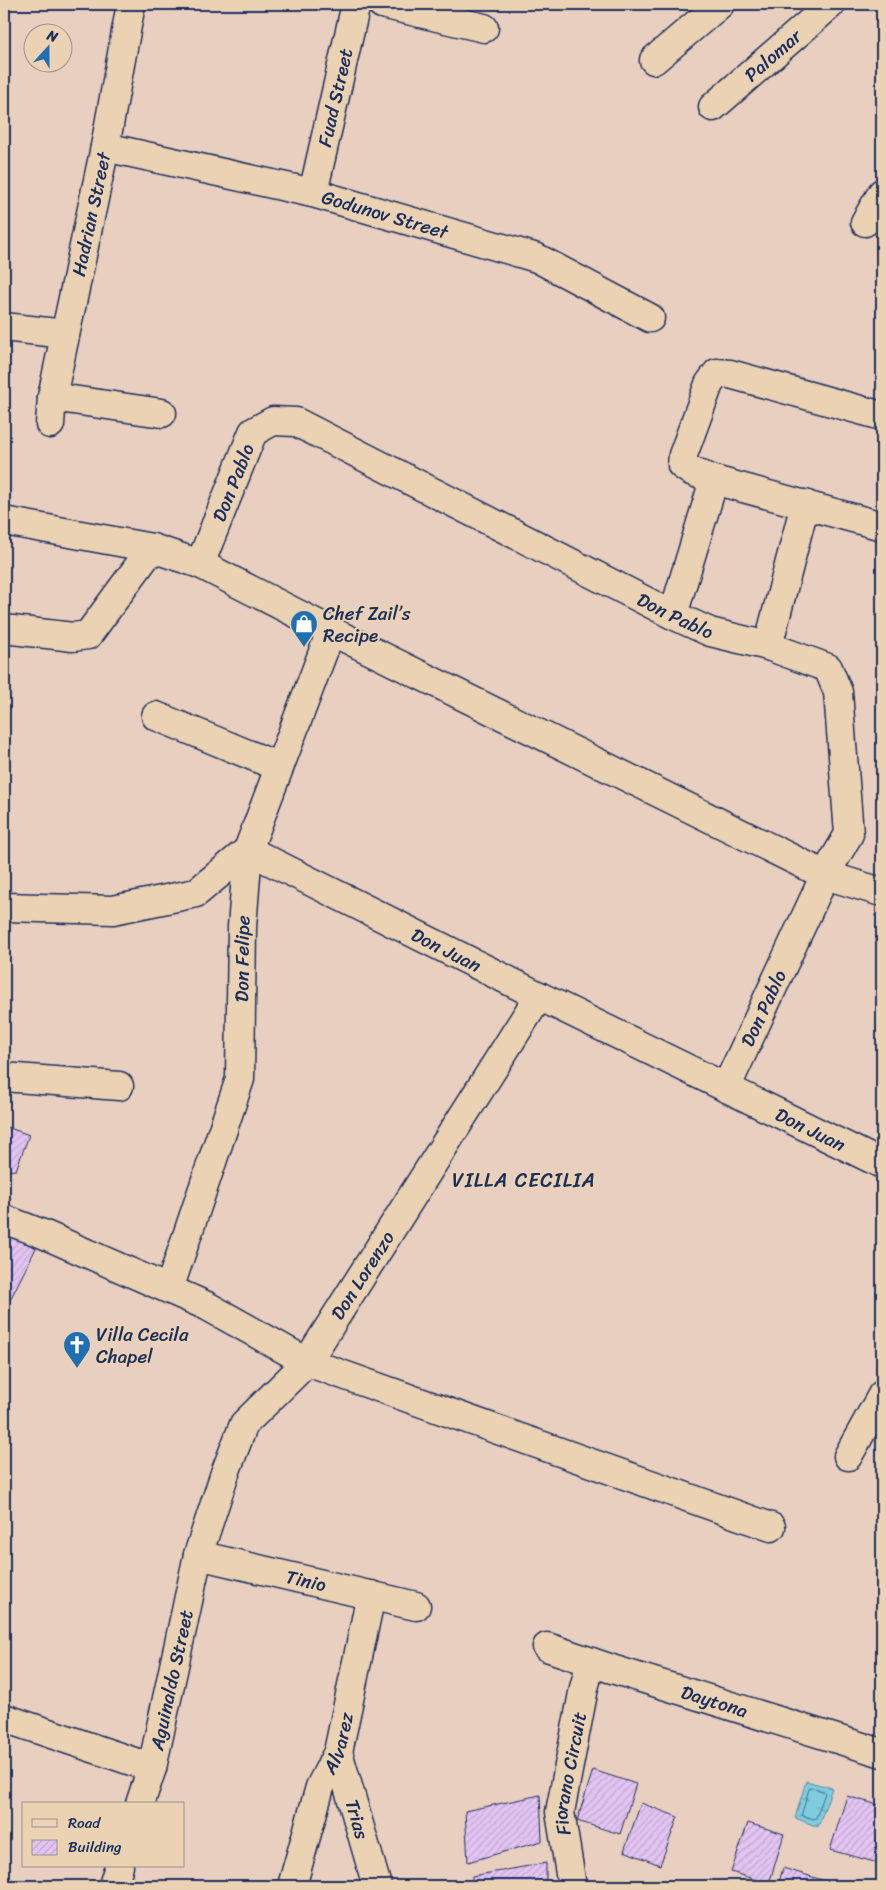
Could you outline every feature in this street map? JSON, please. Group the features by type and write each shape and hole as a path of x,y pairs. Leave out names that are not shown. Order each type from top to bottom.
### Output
{"street":[{"name":"Hadrian Street","path":"50,424 52,397 105,147 131,4"},
{"name":"Fuad Street","path":"313,193 356,4"},
{"path":"382,4 484,28"},
{"path":"654,60 720,4"},
{"name":"Palomar","path":"713,107 831,4"},
{"name":"Godunov Street","path":"105,147 313,193 536,258 650,318"},
{"path":"865,222 882,193"},
{"path":"4,327 65,334"},
{"path":"882,416 730,374 717,373 709,384 683,455 682,465 691,471 714,480 882,526"},
{"path":"52,397 162,413"},
{"name":"Don Pablo","path":"200,564 253,432 273,421 296,422 672,615 710,632 768,646 828,668 838,692 849,834 826,875 726,1088"},
{"path":"672,615 714,480"},
{"path":"768,646 805,504"},
{"path":"4,521 152,548 200,564 331,631 826,875 878,891 882,890"},
{"path":"4,629 73,637 88,635 152,548"},
{"name":"Don Felipe","path":"169,1289 240,1079 242,927 248,850 331,631"},
{"path":"156,716 279,767"},
{"path":"4,907 112,910 196,892 248,850"},
{"name":"Don Juan","path":"248,850 539,996 882,1164"},
{"name":"Don Lorenzo","path":"198,1555 225,1473 244,1424 307,1362 539,996"},
{"path":"4,1077 120,1086"},
{"path":"4,1219 207,1306 307,1362 771,1527"},
{"path":"848,1456 882,1395"},
{"name":"Tinio","path":"198,1555 416,1606"},
{"name":"Aguinaldo Street","path":"141,1802 152,1768 198,1555"},
{"name":"Alvarez","path":"292,1886 320,1787 338,1752 372,1595"},
{"name":"Daytona","path":"547,1647 882,1753"},
{"name":"Fiorano Circuit","path":"572,1886 560,1812 584,1688 591,1662"},
{"path":"4,1718 152,1768"},
{"name":"Trias","path":"338,1752 377,1886"},
{"path":"113,1886 118,1868"}],"water":[{"path":"806,1781 832,1788 818,1827 795,1818"}],"building":[{"path":"4,1126 29,1135 16,1170 4,1171"},
{"path":"4,1234 39,1242 4,1312"},
{"path":"4,1354 8,1355 4,1383"},
{"path":"593,1770 636,1784 620,1834 577,1821"},
{"path":"540,1795 542,1841 468,1862 465,1811"},
{"path":"847,1796 882,1806 882,1864 830,1850"},
{"path":"641,1803 678,1817 660,1865 624,1851"},
{"path":"748,1823 784,1834 769,1884 731,1872"},
{"path":"546,1863 546,1881 517,1886 472,1886 472,1876"},
{"path":"783,1868 832,1883 831,1886 778,1886"}],"place":[{"name":"Chef Zail’s Recipe","path":"304,648"},
{"name":"Villa Cecila Chapel","path":"77,1369"}],"district":[{"name":"VILLA CECILIA","path":"524,1180"}]}
